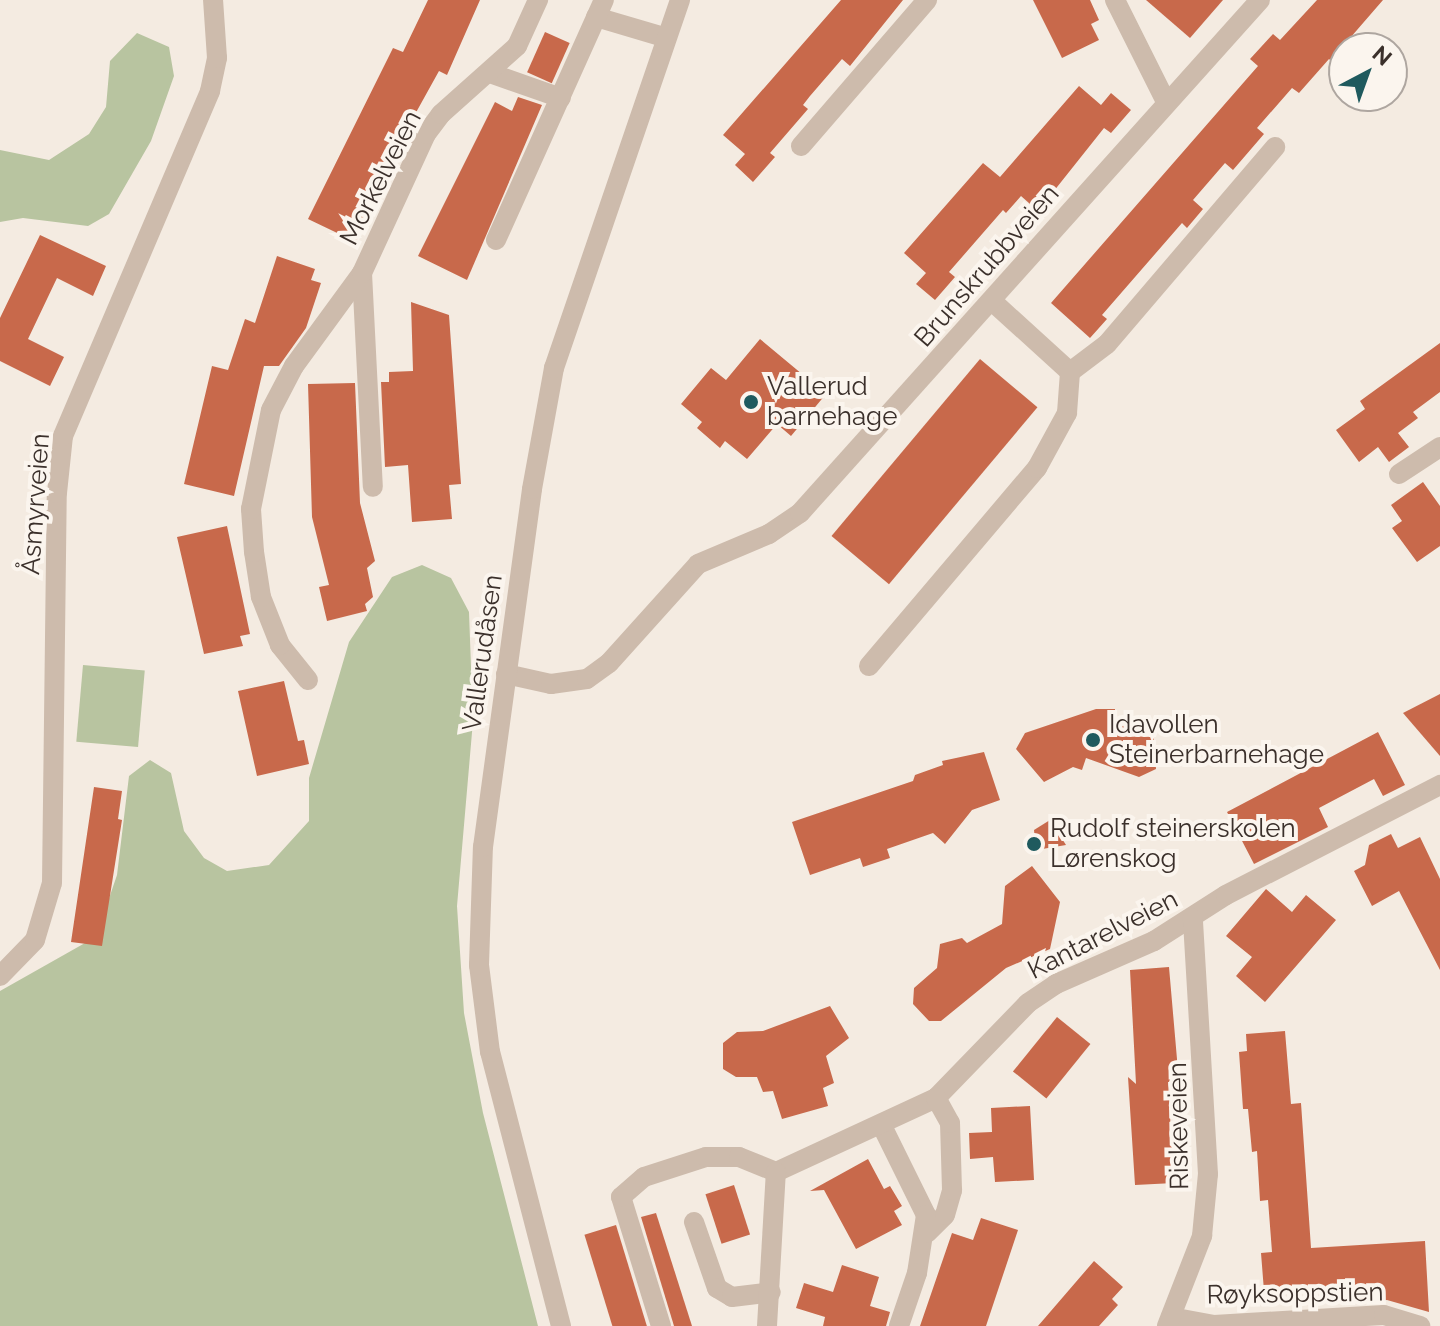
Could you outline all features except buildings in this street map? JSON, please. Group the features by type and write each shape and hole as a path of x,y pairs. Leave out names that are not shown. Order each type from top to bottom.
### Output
{"street":[{"name":"Åsmyrveien","path":"0,976 35,940 52,883 57,493 63,436 210,91 217,58 213,0"},
{"name":"Morkelveien","path":"308,680 280,645 261,597 251,509 264,435 280,390 313,336 362,273 426,134 441,114 517,46 538,0"},
{"name":"Vallerudåsen","path":"561,1326 504,1121 480,979 483,847 506,674 554,368 664,37 680,0"},
{"path":"801,146 927,0"},
{"path":"1115,0 1165,100"},
{"name":"Brunskrubbveien","path":"506,674 564,684 598,673 698,564 784,525 815,500 1165,100 1260,0"},
{"path":"496,240 600,8 664,37"},
{"path":"490,73 561,98"},
{"path":"869,666 1037,468 1067,413 1070,372 1107,344 1275,147"},
{"name":"Morkelveien","path":"362,273 373,487"},
{"path":"992,301 1070,372"},
{"path":"1399,474 1440,447"},
{"name":"Kantarelveien","path":"776,1172 882,1126 936,1098 1028,1003 1056,984 1154,941 1226,895 1437,796"},
{"name":"Riskeveien","path":"1169,1321 1202,1236 1208,1174 1193,918"},
{"path":"927,1233 945,1215 952,1190 950,1123 936,1098"},
{"path":"882,1126 919,1193 927,1233 899,1326"},
{"path":"661,1326 621,1197 644,1177 706,1157 739,1157 776,1172 767,1326"},
{"path":"694,1222 717,1288 732,1297 771,1292"},
{"name":"Røyksoppstien","path":"1169,1321 1214,1325 1384,1315 1420,1326"}],"green space":[{"path":"137,33 169,47 174,76 151,141 109,214 88,226 23,218 0,222 0,150 49,160 89,134 106,107 110,61"},
{"path":"422,565 451,578 469,612 473,721 457,906 464,1013 483,1113 538,1326 0,1326 0,991 85,943 101,922 117,875 129,776 150,760 171,773 184,831 204,858 227,871 269,865 309,821 309,778 349,642 392,577"},
{"path":"83,665 145,670 138,747 76,742"}],"place":[{"name":"Vallerud barnehage","path":"751,402"},
{"name":"Idavollen Steinerbarnehage","path":"1093,740"},
{"name":"Rudolf steinerskolen Lørenskog","path":"1034,844"}]}
